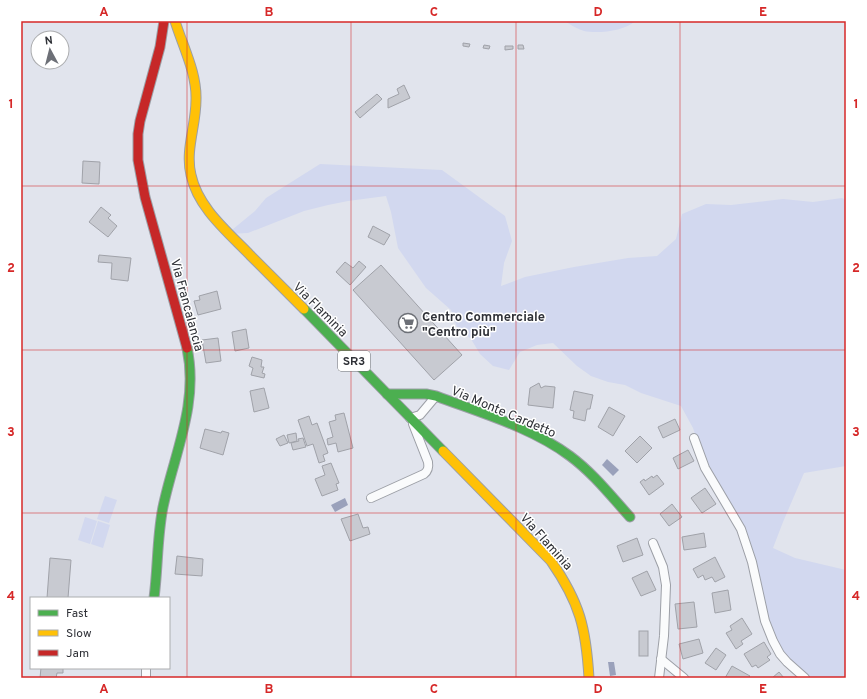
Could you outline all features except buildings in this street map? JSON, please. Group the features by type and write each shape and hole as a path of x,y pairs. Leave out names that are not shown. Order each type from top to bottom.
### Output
{"street":[{"name":"Via Francalancia","path":"154,597 158,578 160,530 163,508 188,410 191,389 190,365 185,338 144,193 138,153 140,121 160,47 164,21"},
{"name":"Via Flaminia","path":"175,21 193,77 196,93 195,113 188,160 191,177 197,194 218,223 546,555 565,579 575,598 584,626 587,643 589,678"},
{"name":"Via Monte Cardetto","path":"387,394 428,394 436,396 519,428 559,448 579,463 601,484 630,517"},
{"path":"398,405 400,398 405,394"},
{"path":"370,498 424,474 429,468 428,460 411,420 420,415 436,396"},
{"path":"694,438 705,468 741,529 752,562 765,621 773,641 780,654 805,678"},
{"path":"653,543 662,563 666,579 665,620 659,678"},
{"path":"661,659 684,678"}],"shaded area":[{"path":"564,21 635,21 625,27 611,31 590,32 576,28"},
{"path":"320,164 442,170 505,216 512,241 504,263 501,286 525,277 574,267 628,258 657,256 676,239 682,214 706,204 731,205 783,199 813,202 842,198 846,200 846,466 804,473 773,548 795,558 846,570 846,678 806,678 786,656 766,618 757,571 705,463 693,428 681,406 641,393 625,385 608,382 591,376 577,366 553,343 537,345 520,352 509,370 493,366 480,354 471,339 457,327 451,310 426,288 398,248 391,212 386,196 328,205 304,211 248,233 227,234 255,211 266,198"},
{"path":"607,459 619,470 613,476 602,465"},
{"path":"105,496 117,500 109,523 97,519"},
{"path":"345,498 348,505 335,512 331,505"},
{"path":"85,517 97,521 90,544 78,540"},
{"path":"98,521 110,525 103,548 91,544"},
{"path":"608,662 614,662 616,675 610,676"}],"traffic: fast":[{"path":"304,309 443,451"},
{"path":"154,597 163,507 188,409 190,369 187,348"},
{"path":"387,394 426,394 436,396 505,422 539,437 570,456 586,470 602,485 630,517"}],"traffic: slow":[{"path":"175,21 189,60 196,90 196,110 189,156 189,166 195,187 200,198 215,219 304,309"},
{"path":"443,451 551,561 561,576 569,590 580,616 586,645 589,678"}],"traffic: jam":[{"path":"164,21 160,47 140,121 138,134 138,160 145,197 187,348"}],"place":[{"name":"Centro Commerciale \"Centro più\"","path":"408,323"}]}
